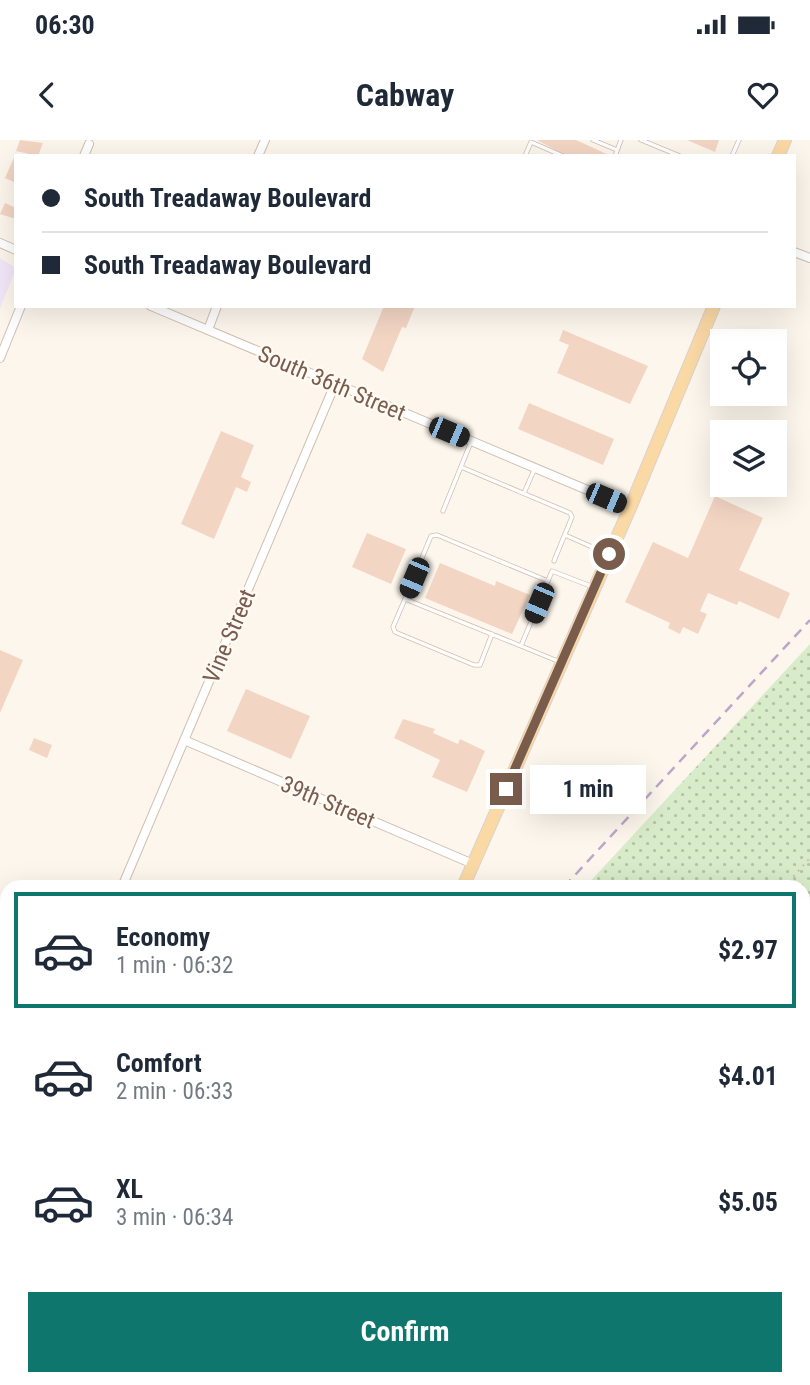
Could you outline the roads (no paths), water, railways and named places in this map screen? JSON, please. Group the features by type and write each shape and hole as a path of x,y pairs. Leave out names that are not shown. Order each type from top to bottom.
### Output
{"main road":[{"path":"466,880 630,508 713,308"}],"street":[{"path":"85,154 89,144"},
{"path":"0,358 20,308"},
{"name":"South 36th Street","path":"155,308 630,508"},
{"path":"208,330 216,308"},
{"name":"Vine Street","path":"125,880 335,384"},
{"name":"39th Street","path":"184,740 472,864"}],"lane":[{"path":"593,140 616,153 621,140"},
{"path":"641,140 676,154"},
{"path":"662,148 665,140"},
{"path":"532,141 559,154"},
{"path":"443,511 471,442"},
{"path":"461,467 570,513 572,517 554,561"},
{"path":"524,493 535,468"},
{"path":"492,634 480,664 474,666 395,632 393,627 431,536 436,535 548,581"},
{"path":"565,535 609,554"},
{"path":"521,646 552,571 595,588"},
{"path":"405,599 562,663"}],"railway":[{"path":"570,880 810,620"}]}
